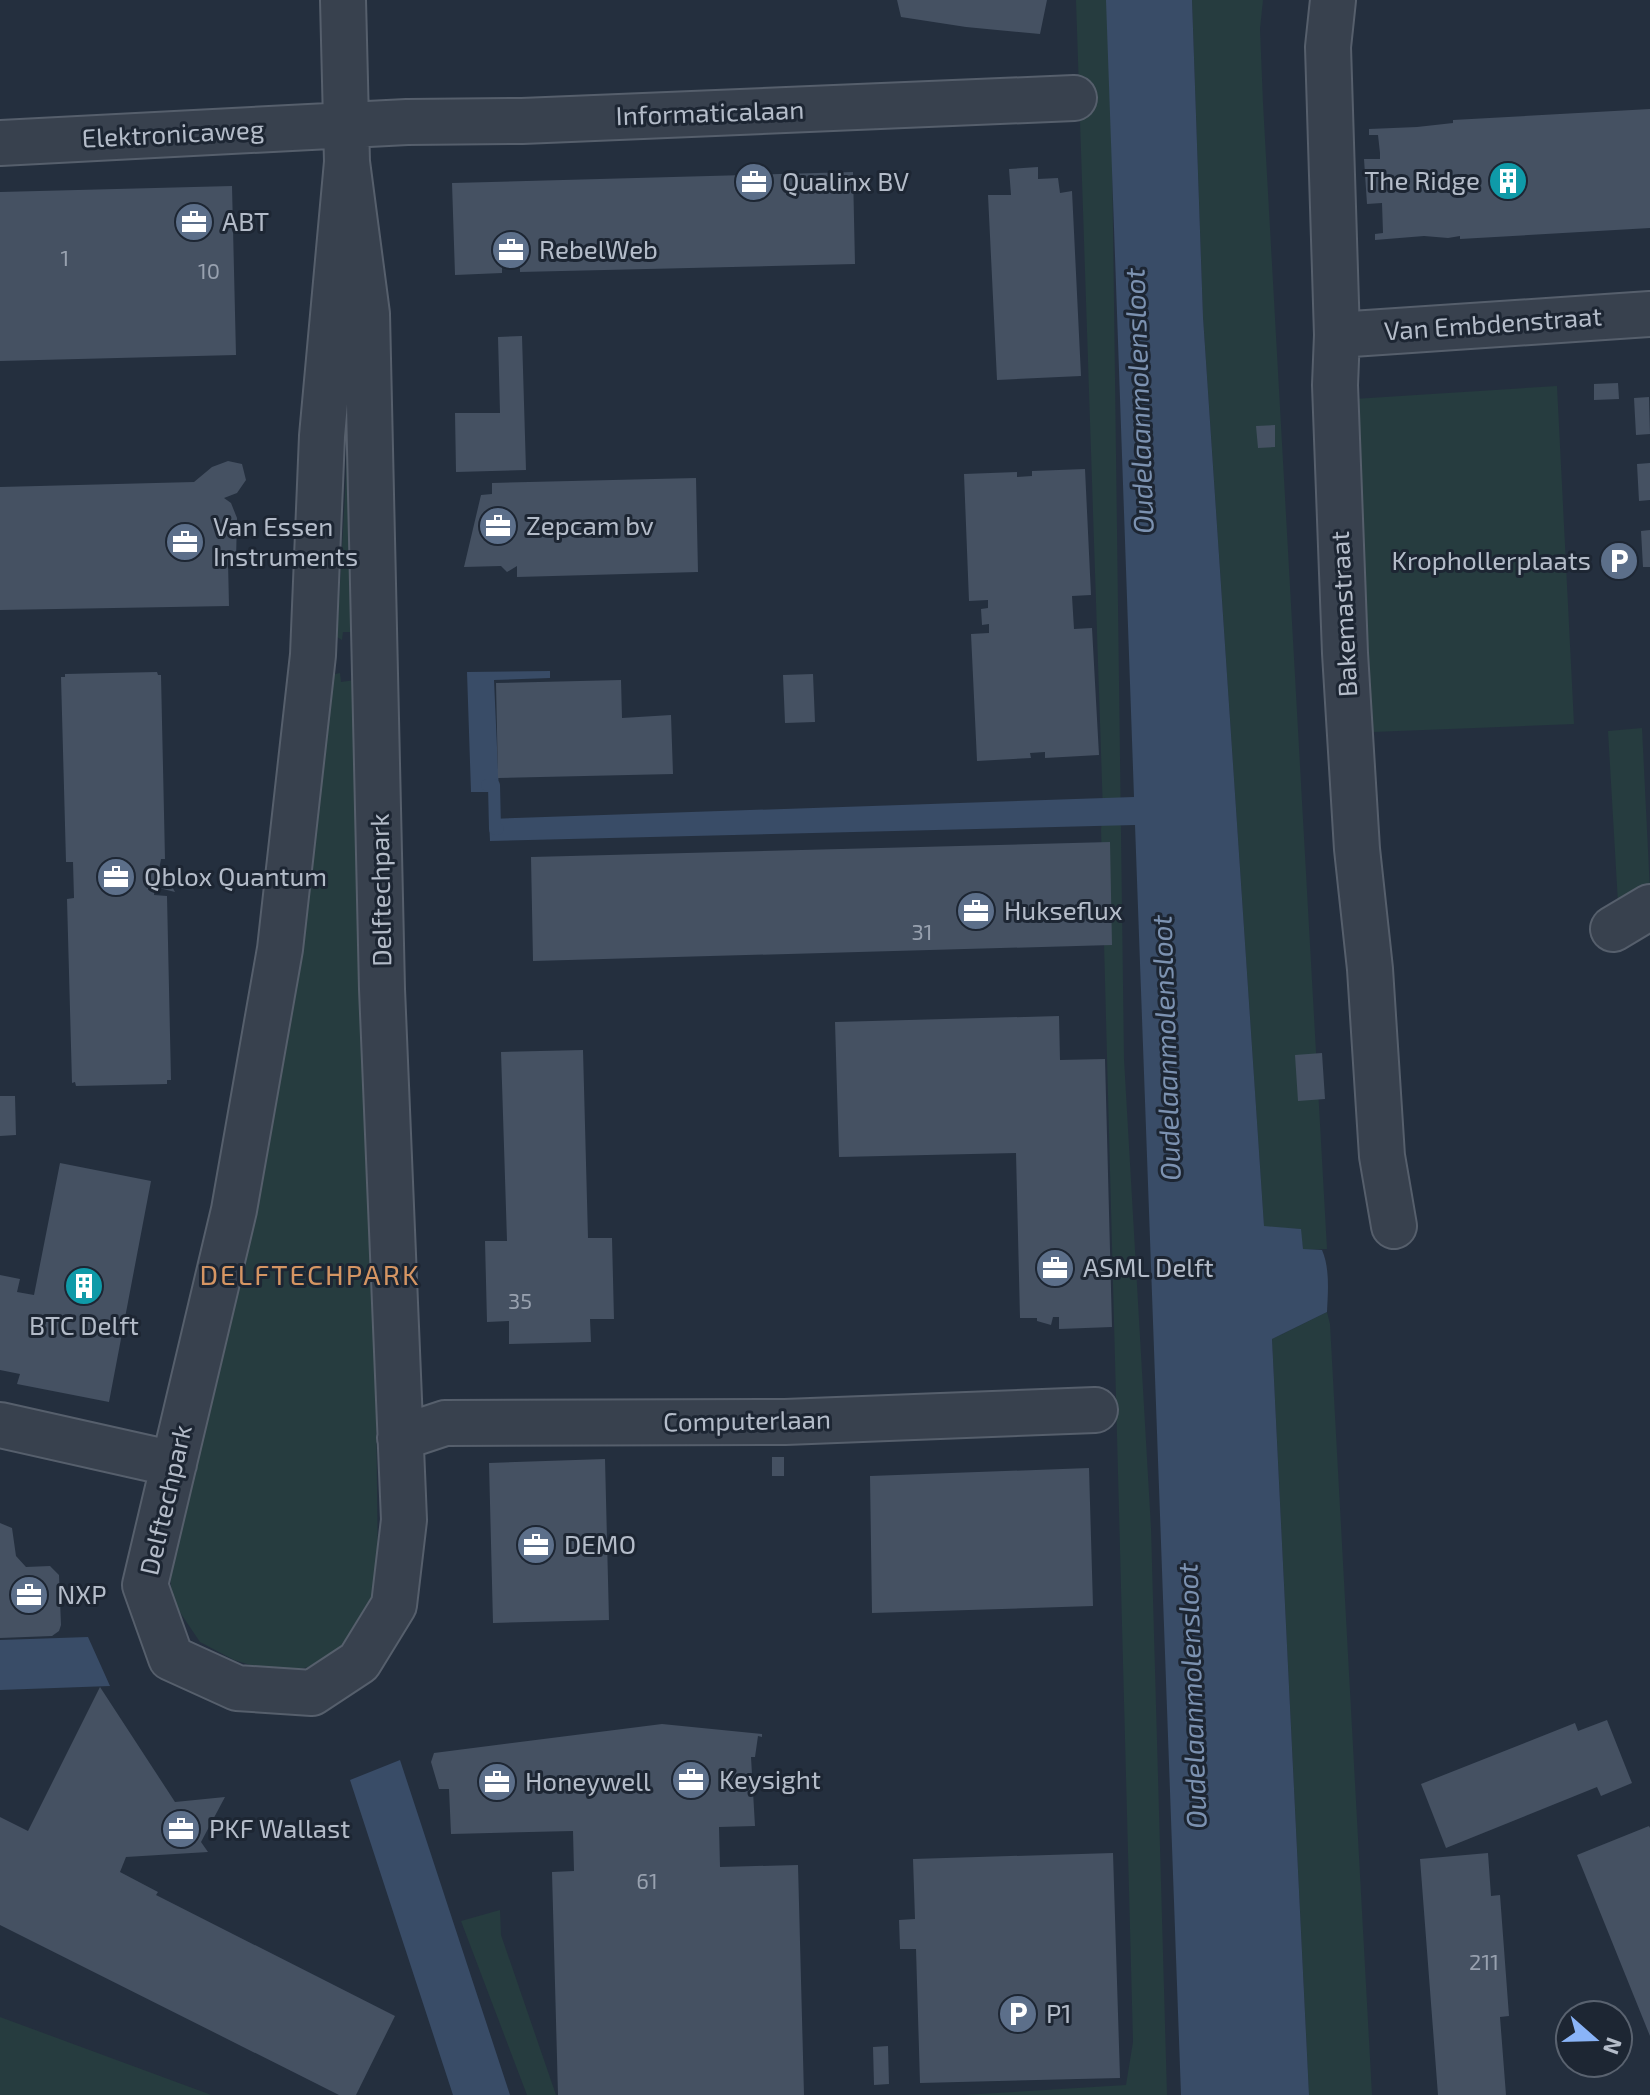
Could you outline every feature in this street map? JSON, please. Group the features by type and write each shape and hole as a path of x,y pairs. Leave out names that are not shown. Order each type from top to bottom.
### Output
{"street":[{"name":"Delftechpark","path":"343,0 346,144 367,314 382,989 404,1520 394,1605 359,1662 312,1693 237,1688 171,1658 145,1585 234,1210 280,949 313,655 322,436 346,144"},
{"name":"Bakemastraat","path":"1333,0 1328,47 1339,495 1357,849 1370,969 1382,1156 1394,1226"},
{"name":"Informaticalaan","path":"346,144 522,121 1074,98"},
{"name":"Elektronicaweg","path":"0,143 346,144"},
{"name":"Van Embdenstraat","path":"1337,335 1650,314"},
{"path":"1613,929 1650,907"},
{"name":"Computerlaan","path":"400,1438 445,1423 785,1422 1095,1410"},
{"path":"0,1425 174,1464"}],"green space":[{"path":"1076,0 1110,0 1124,1059 1151,1528 1167,2095 963,2095 1126,2085 1133,2042 1103,813"},
{"path":"1192,0 1263,0 1260,29 1263,103 1327,1249 1303,1250 1300,1229 1264,1227 1203,317"},
{"path":"350,301 357,632 343,632 342,640 337,637 346,476"},
{"path":"1557,386 1574,724 1373,732 1354,399"},
{"path":"340,673 341,682 355,680 376,1401 378,1573 365,1618 328,1662 280,1674 234,1660 200,1642 173,1602 168,1562 331,675"},
{"path":"1642,728 1650,891 1618,903 1608,731"},
{"path":"1327,1312 1372,2095 1309,2095 1272,1339"},
{"path":"500,1910 501,1935 556,2095 527,2095 461,1921"},
{"path":"0,2017 206,2093 211,2095 0,2095"}],"water":[{"name":"Oudelaanmolensloot","path":"1106,0 1192,0 1203,317 1264,1226 1301,1229 1303,1249 1322,1250 1327,1272 1327,1312 1272,1339 1309,2095 1181,2095 1135,825 490,841 489,819 1134,797"},
{"path":"550,671 550,678 494,680 499,792 471,792 467,672"},
{"path":"88,1637 110,1686 0,1690 0,1640"},
{"path":"400,1760 510,2095 453,2095 350,1780"}],"building":[{"path":"897,0 1047,0 1040,34 901,17"},
{"name":"The Ridge","path":"1650,109 1650,228 1460,239 1460,236 1424,236 1375,240 1375,234 1383,233 1382,203 1367,204 1364,159 1380,159 1380,153 1378,135 1369,135 1369,129 1417,127 1453,123 1453,120"},
{"path":"1038,167 1038,179 1058,178 1060,193 1072,191 1081,376 997,380 988,195 1011,195 1009,169"},
{"path":"853,172 855,264 520,272 520,263 502,263 502,273 455,275 452,183"},
{"path":"232,186 236,355 0,361 0,192"},
{"path":"522,336 526,470 456,472 455,413 500,413 498,337"},
{"path":"1618,383 1619,399 1594,400 1594,384"},
{"path":"1649,397 1650,434 1636,435 1634,398"},
{"path":"1275,425 1275,447 1258,448 1256,426"},
{"path":"228,461 242,464 246,480 237,493 224,498 231,503 237,518 236,561 228,561 229,606 0,610 0,487 194,482 212,467"},
{"path":"1650,463 1650,500 1639,501 1637,464"},
{"path":"1085,469 1091,595 1072,596 1074,629 1092,628 1099,755 1045,758 1045,752 1030,753 1031,758 977,761 971,634 989,633 989,624 982,625 981,609 988,608 988,600 969,601 964,474 1017,472 1017,477 1032,476 1032,471"},
{"path":"696,478 698,572 517,577 517,566 507,572 501,566 464,567 481,495 492,494 492,483"},
{"path":"1650,530 1650,567 1643,567 1641,531"},
{"path":"157,672 161,675 165,859 161,859 158,875 167,877 175,892 155,887 154,895 167,896 171,1080 167,1080 167,1084 76,1086 75,1082 72,1083 67,899 74,898 73,862 66,862 61,677 65,674"},
{"path":"813,674 815,722 785,723 783,675"},
{"path":"621,680 622,718 671,715 673,774 498,778 496,683"},
{"path":"1110,842 1112,945 533,961 531,857"},
{"path":"1059,1016 1060,1060 1105,1059 1112,1327 1059,1329 1059,1317 1053,1317 1051,1325 1037,1321 1037,1318 1020,1318 1016,1153 839,1157 835,1022"},
{"path":"583,1050 588,1238 612,1238 614,1319 590,1319 591,1342 509,1344 509,1321 487,1322 485,1241 507,1241 501,1052"},
{"path":"1322,1053 1325,1099 1298,1101 1295,1055"},
{"path":"0,1096 15,1096 16,1135 0,1136"},
{"name":"BTC Delft","path":"60,1163 151,1181 109,1402 17,1384 20,1374 0,1370 0,1275 20,1279 17,1292 34,1295"},
{"path":"772,1457 784,1457 784,1476 772,1476"},
{"path":"605,1459 609,1620 493,1623 489,1463"},
{"path":"1089,1468 1093,1606 872,1613 870,1476"},
{"path":"0,1523 12,1528 16,1556 26,1567 50,1566 59,1575 61,1625 52,1636 0,1638"},
{"path":"100,1687 175,1802 225,1797 201,1842 208,1852 126,1857 120,1872 158,1892 156,1895 395,2016 356,2095 339,2095 0,1925 0,1817 28,1831"},
{"path":"1607,1720 1632,1783 1601,1796 1597,1787 1446,1848 1421,1784 1575,1723 1578,1731"},
{"path":"662,1724 762,1734 762,1737 758,1736 755,1757 751,1757 755,1826 719,1827 720,1867 798,1865 804,2095 558,2095 552,1872 574,1871 573,1831 451,1834 449,1789 439,1789 431,1762 434,1753"},
{"path":"1650,1828 1650,2036 1577,1855"},
{"name":"P1","path":"1113,1853 1120,2078 920,2083 916,1949 900,1949 899,1920 915,1919 913,1859"},
{"path":"1488,1853 1491,1896 1500,1895 1509,2016 1500,2017 1506,2095 1438,2095 1420,1859"},
{"path":"888,2046 889,2084 874,2085 873,2047"}],"waterway":[{"path":"487,785 494,785 495,829 498,829"}],"place":[{"name":"The Ridge","path":"1508,181"},
{"name":"Qualinx BV","path":"754,182"},
{"name":"ABT","path":"194,222"},
{"name":"RebelWeb","path":"511,250"},
{"name":"Zepcam bv","path":"498,526"},
{"name":"Van Essen Instruments","path":"185,542"},
{"name":"Krophollerplaats","path":"1619,561"},
{"name":"Qblox Quantum","path":"116,877"},
{"name":"Hukseflux","path":"976,911"},
{"name":"ASML Delft","path":"1055,1268"},
{"name":"BTC Delft","path":"84,1286"},
{"name":"DEMO","path":"536,1545"},
{"name":"NXP","path":"29,1595"},
{"name":"Keysight","path":"691,1780"},
{"name":"Honeywell","path":"497,1782"},
{"name":"PKF Wallast","path":"181,1829"},
{"name":"P1","path":"1018,2014"}],"district":[{"name":"DELFTECHPARK","path":"310,1275"}]}
